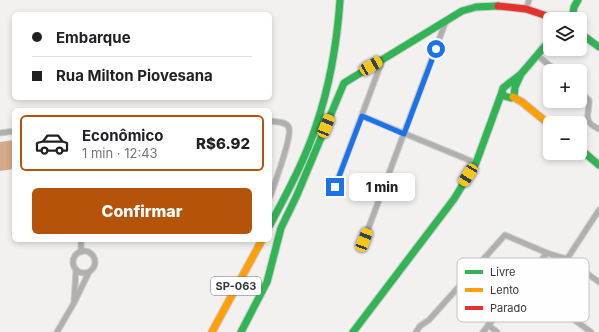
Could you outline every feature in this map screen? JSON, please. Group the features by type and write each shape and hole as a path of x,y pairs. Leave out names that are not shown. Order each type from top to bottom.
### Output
{"main road":[{"path":"272,219 293,182 316,127 330,82 337,37 340,0"},
{"path":"569,12 574,0"},
{"path":"570,12 578,0"},
{"path":"241,332 267,282 281,228 344,83 462,11 476,7 501,6 526,9 543,15"},
{"path":"588,37 599,47"},
{"path":"496,106 512,92 522,74 543,48"},
{"path":"353,332 454,199 476,164 503,88 512,92 543,119"},
{"path":"587,155 599,165"},
{"name":"SP-063","path":"212,332 261,242"}],"street":[{"path":"526,9 529,0"},
{"path":"364,240 446,20"},
{"path":"537,55 548,64"},
{"path":"335,187 382,61"},
{"path":"587,99 589,107 587,115 588,120 592,126 599,129"},
{"path":"362,116 476,164"},
{"path":"272,121 286,124 290,129 286,149 272,191"},
{"path":"0,133 12,131"},
{"path":"568,258 599,210"},
{"path":"484,258 505,235 547,253 564,258"},
{"path":"81,242 81,252"},
{"path":"57,332 74,303 89,272 94,267 93,256 88,252 81,252 73,259 76,270 74,303"},
{"path":"543,258 547,253"},
{"path":"76,270 82,273 89,272"},
{"path":"589,275 599,282"},
{"path":"416,332 420,326 429,320 457,289"},
{"path":"483,332 491,322"},
{"path":"577,322 591,332"},
{"path":"488,325 497,332"}],"shaded area":[{"path":"12,140 12,169 0,171 0,142"}],"traffic: fast":[{"path":"272,221 301,164 312,139 321,111 332,64 340,0"},
{"path":"573,12 578,0"},
{"path":"241,332 267,282 281,228 297,195 344,83 462,11 476,7 498,6"},
{"path":"587,38 599,47"},
{"path":"521,74 543,48"},
{"path":"521,74 515,87 514,96 511,98 504,96 502,92 503,88 521,74"},
{"path":"353,332 454,199 476,163 502,92"},
{"path":"587,155 599,165"}],"traffic: slow":[{"path":"513,97 522,102 543,119"},
{"path":"212,332 261,242"}],"traffic: jam":[{"path":"498,6 526,9 543,15"}],"route":[{"path":"335,187 362,116 404,134 436,49"}]}
